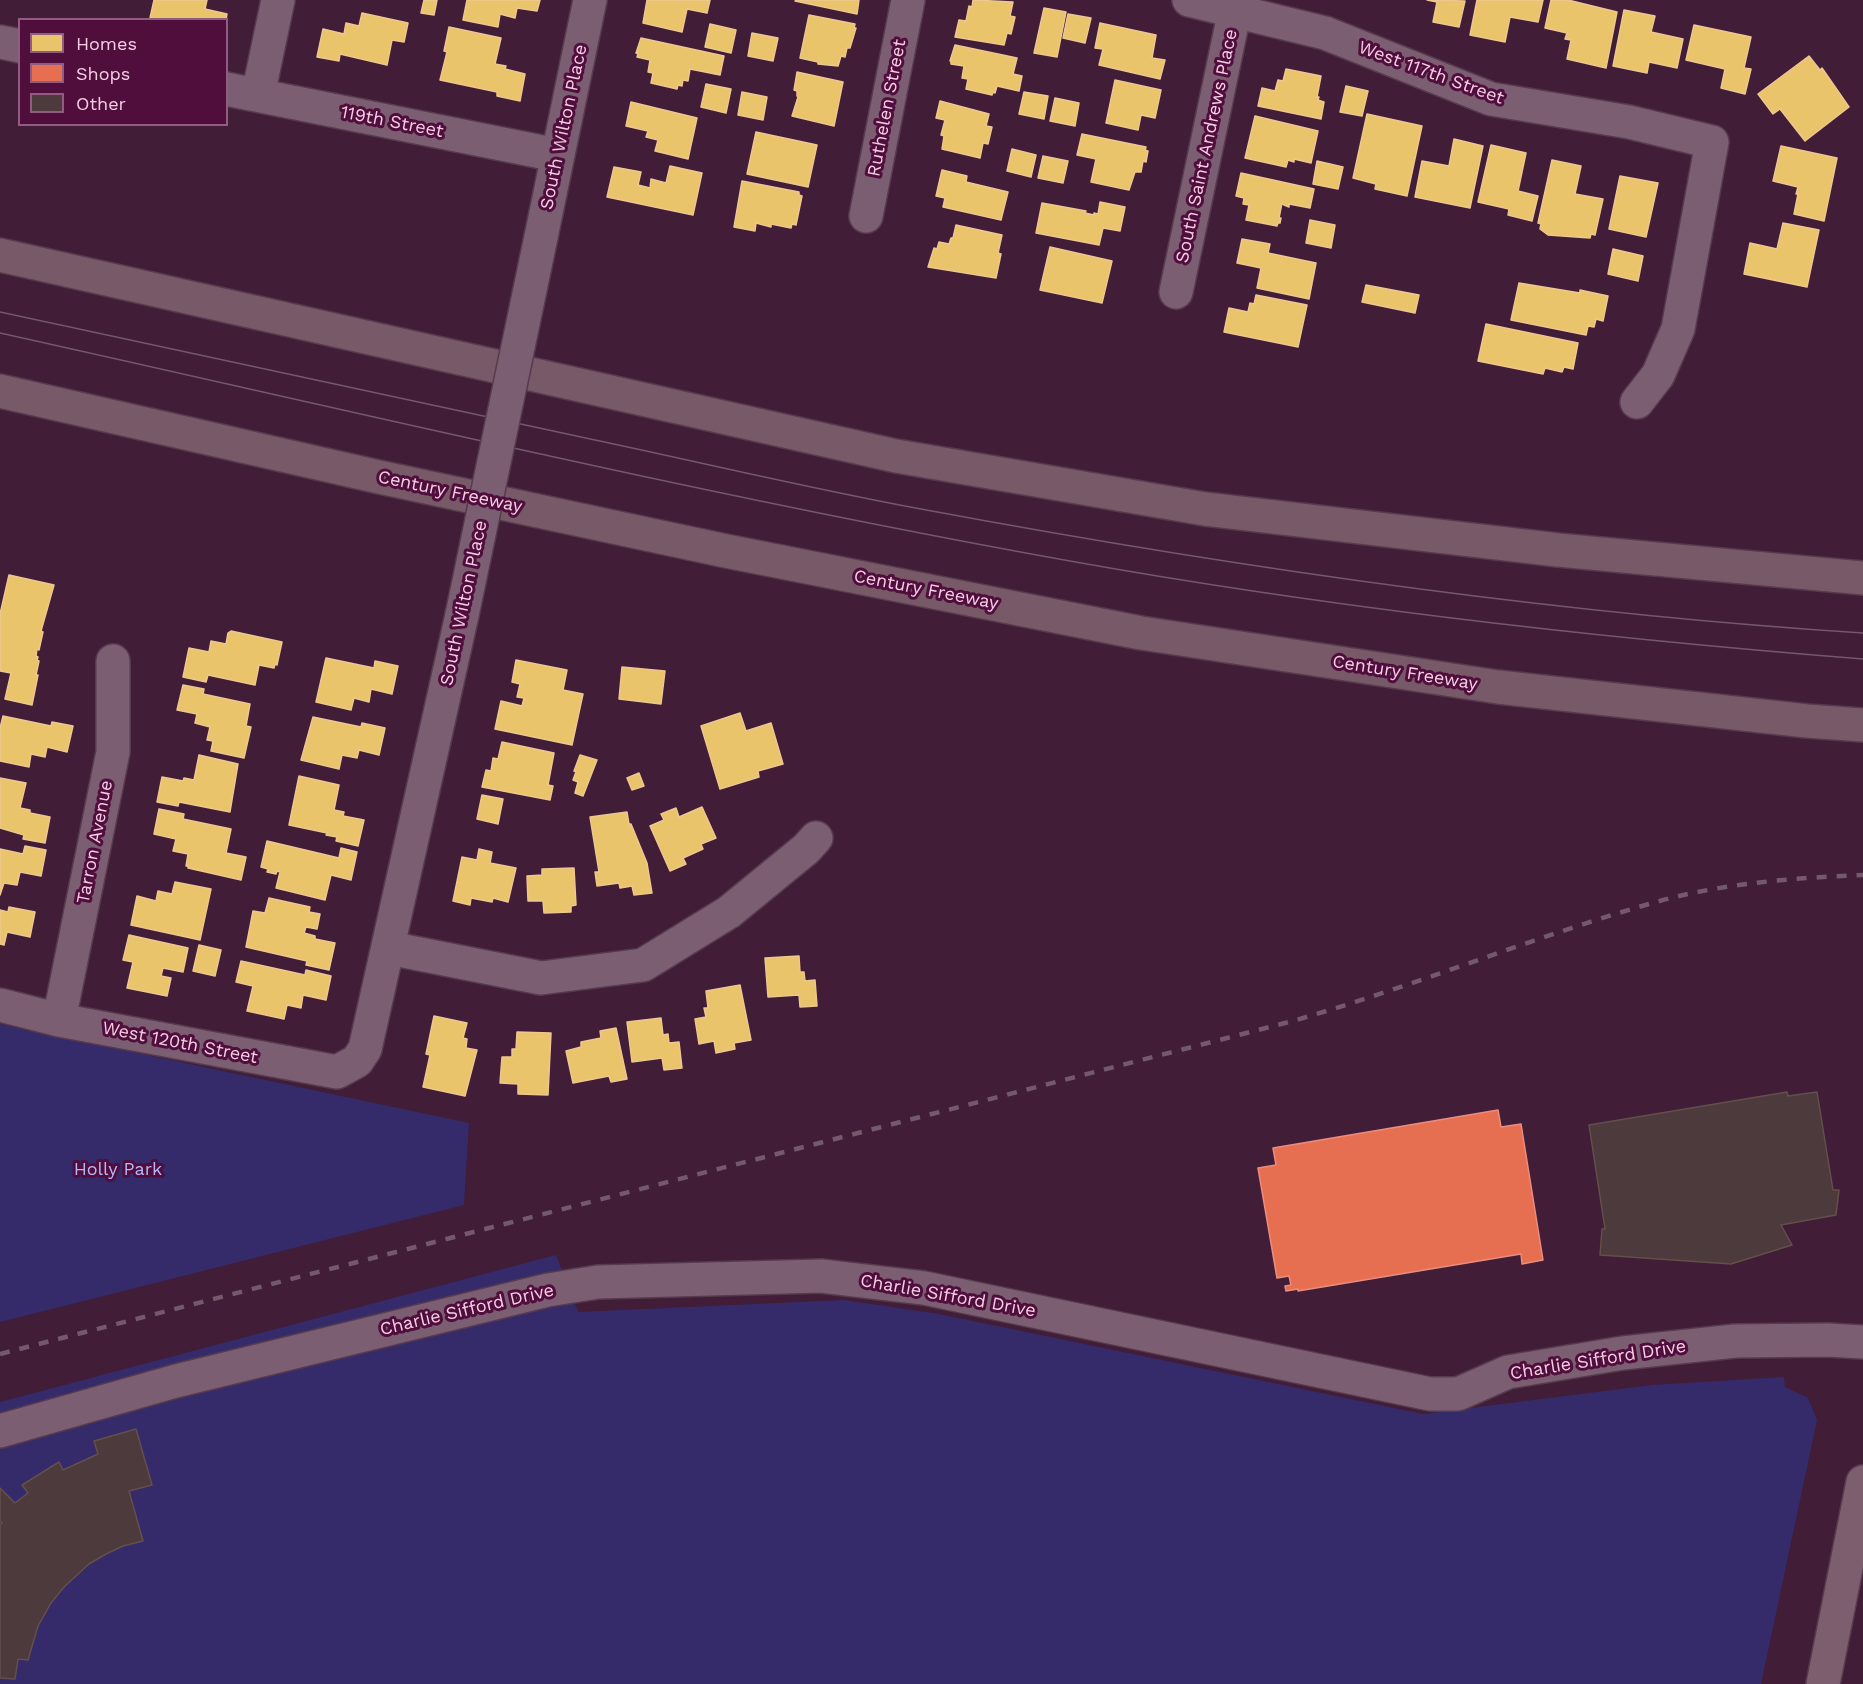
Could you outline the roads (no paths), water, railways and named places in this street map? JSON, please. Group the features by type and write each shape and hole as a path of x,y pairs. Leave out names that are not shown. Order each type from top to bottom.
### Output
{"highway":[{"path":"0,255 896,456 1204,509 1558,550 1863,578"},
{"name":"Century Freeway","path":"0,391 379,477 715,548 1141,633 1498,687 1807,722 1863,725"}],"main road":[{"path":"1823,1684 1863,1482"}],"street":[{"path":"258,95 279,0"},
{"name":"South Wilton Place","path":"357,1061 365,1049 389,948 462,615 590,0"},
{"name":"Ruthelen Street","path":"866,216 908,0"},
{"name":"West 117th Street","path":"1189,0 1236,5 1325,33 1491,99 1629,122 1712,142 1678,329 1658,375 1637,402"},
{"name":"South Saint Andrews Place","path":"1176,292 1236,5"},
{"path":"0,42 18,46"},
{"name":"119th Street","path":"228,88 557,155"},
{"name":"Tarron Avenue","path":"59,1020 113,752 113,661"},
{"path":"389,948 541,978 643,965 729,912 806,849 816,838"},
{"name":"West 120th Street","path":"0,1005 59,1020 337,1072 357,1061"},
{"name":"Charlie Sifford Drive","path":"0,1431 176,1381 548,1290 598,1282 821,1276 875,1281 924,1288 1430,1394 1458,1394 1508,1372 1623,1353 1735,1341 1863,1342"}],"tram line":[{"path":"0,312 839,493 1038,530 1272,568 1508,600 1626,613 1863,633"},
{"path":"0,333 668,482 1070,561 1267,593 1465,620 1863,659"}],"railway":[{"path":"0,1354 1289,1022 1656,902 1707,890 1759,882 1863,875"}],"park label":[{"name":"Holly Park","path":"118,1170"}]}
